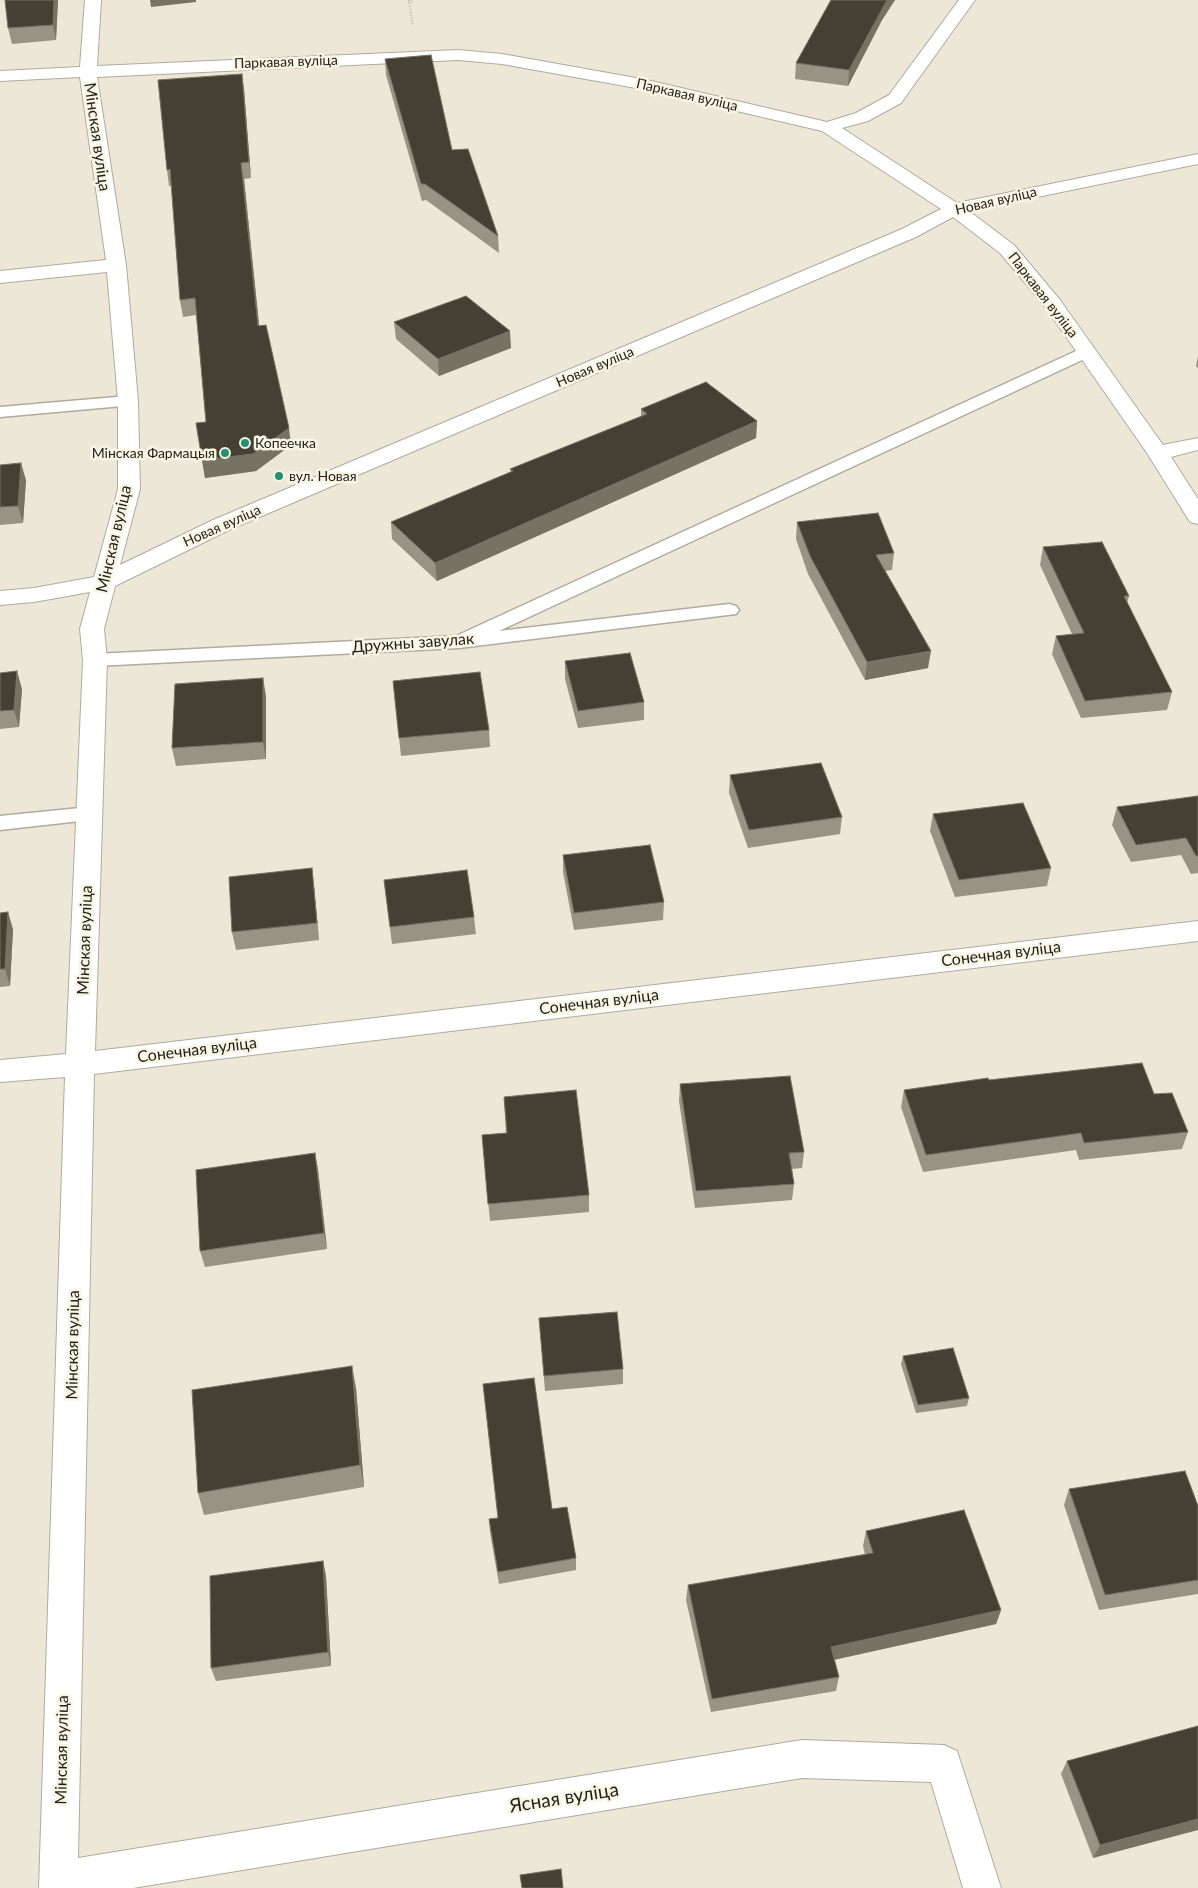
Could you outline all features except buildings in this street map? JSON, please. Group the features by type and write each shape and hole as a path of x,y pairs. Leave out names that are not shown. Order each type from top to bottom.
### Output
{"street":[{"name":"Мінская вуліца","path":"58,1885 80,1064 95,660 92,629 129,489 128,401 116,265 88,71 92,0"},
{"path":"828,127 862,117 895,99 968,0"},
{"name":"Паркавая вуліца","path":"0,76 458,54 502,59 647,85 828,127 954,209 1007,249 1053,304 1087,351 1158,453 1198,517"},
{"name":"Новая вуліца","path":"0,598 34,595 105,582 221,525 909,233 954,209 1198,159"},
{"path":"0,277 116,265"},
{"path":"1158,453 1198,444"},
{"name":"Сонечная вуліца","path":"0,1071 80,1064 1198,930"},
{"name":"Ясная вуліца","path":"58,1885 802,1759 944,1764 982,1888"}],"lane":[{"path":"459,642 1087,351"},
{"path":"0,412 128,401"},
{"name":"Дружны завулак","path":"95,660 459,642 729,610"},
{"path":"0,823 90,814"}],"path":[{"path":"409,3 414,0"}],"place":[{"name":"Копеечка","path":"245,443"},
{"name":"Мінская Фармацыя","path":"225,453"},
{"name":"вул. Новая","path":"279,476"}]}
